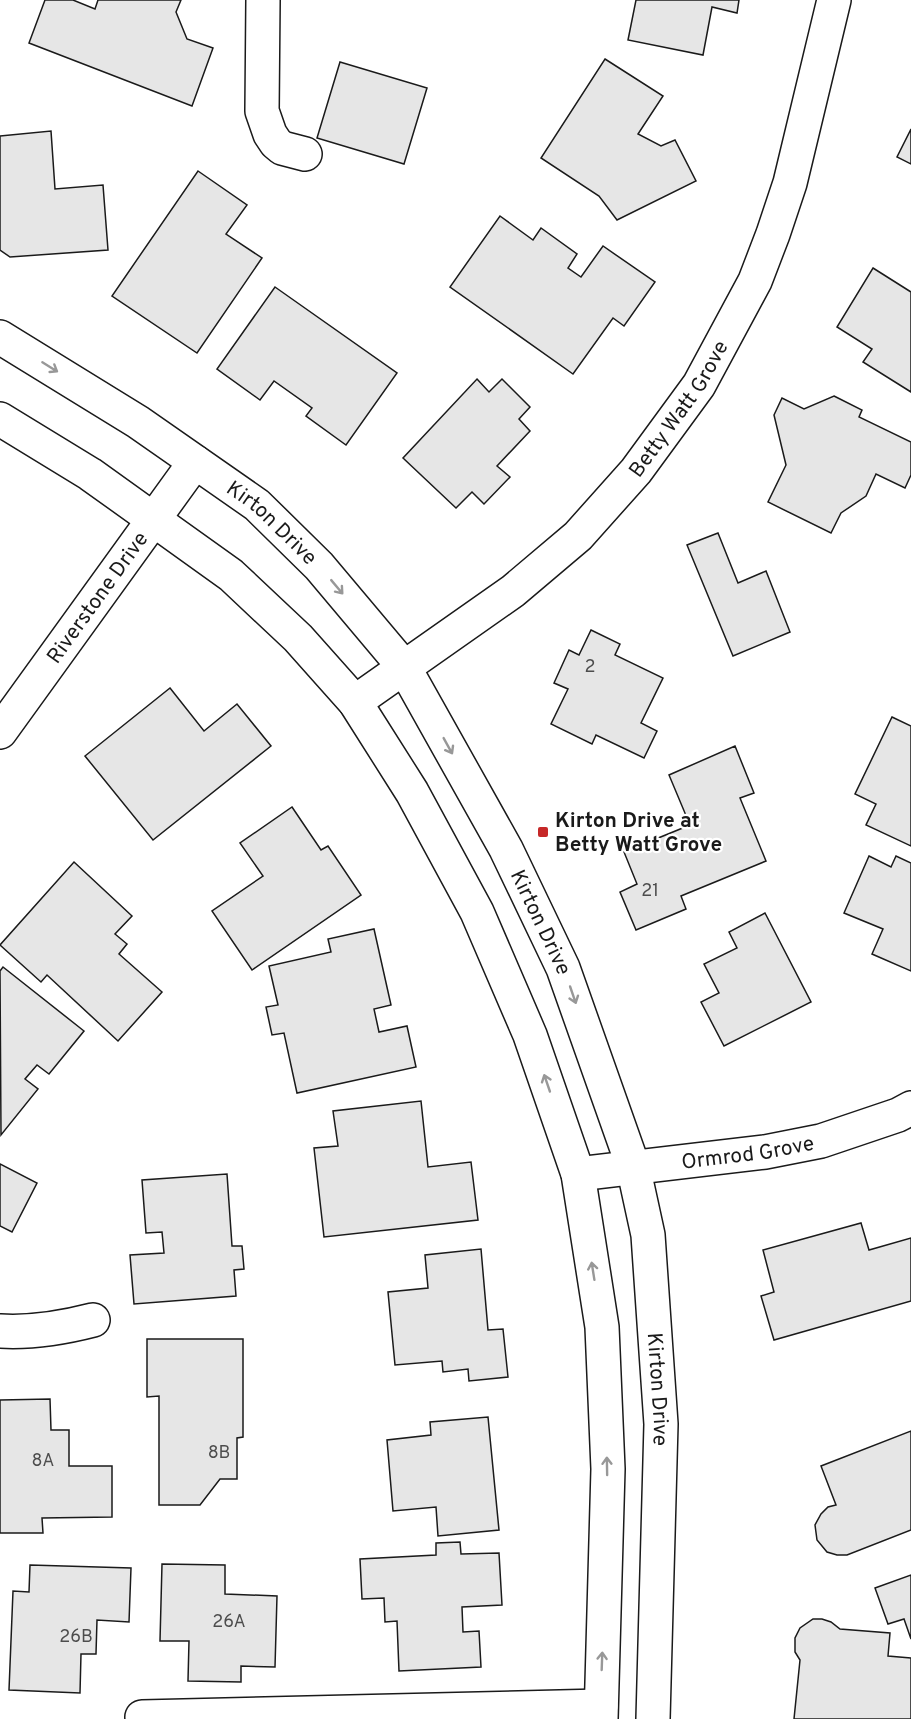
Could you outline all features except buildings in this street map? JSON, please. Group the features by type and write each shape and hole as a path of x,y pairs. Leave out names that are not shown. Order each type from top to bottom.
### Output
{"street":[{"path":"263,0 262,111 270,134 276,142 282,148 305,154"},
{"name":"Betty Watt Grove","path":"355,702 513,591 578,536 636,471 699,385 755,281 773,234 790,183 834,0"},
{"name":"Kirton Drive","path":"0,337 138,422 257,505 319,566 404,667 506,849 563,968 633,1166 648,1235 661,1424 653,1719"},
{"path":"0,419 90,474 231,575 298,638 355,702 412,792 477,912 530,1035 578,1174 602,1327 608,1469 601,1713 142,1717"},
{"name":"Riverstone Drive","path":"0,732 195,462"},
{"name":"Ormrod Grove","path":"578,1174 765,1152 821,1142 898,1115 911,1108"},
{"path":"0,1330 25,1332 53,1330 93,1320"}],"place":[{"name":"Kirton Drive at Betty Watt Grove","path":"543,832"}]}
